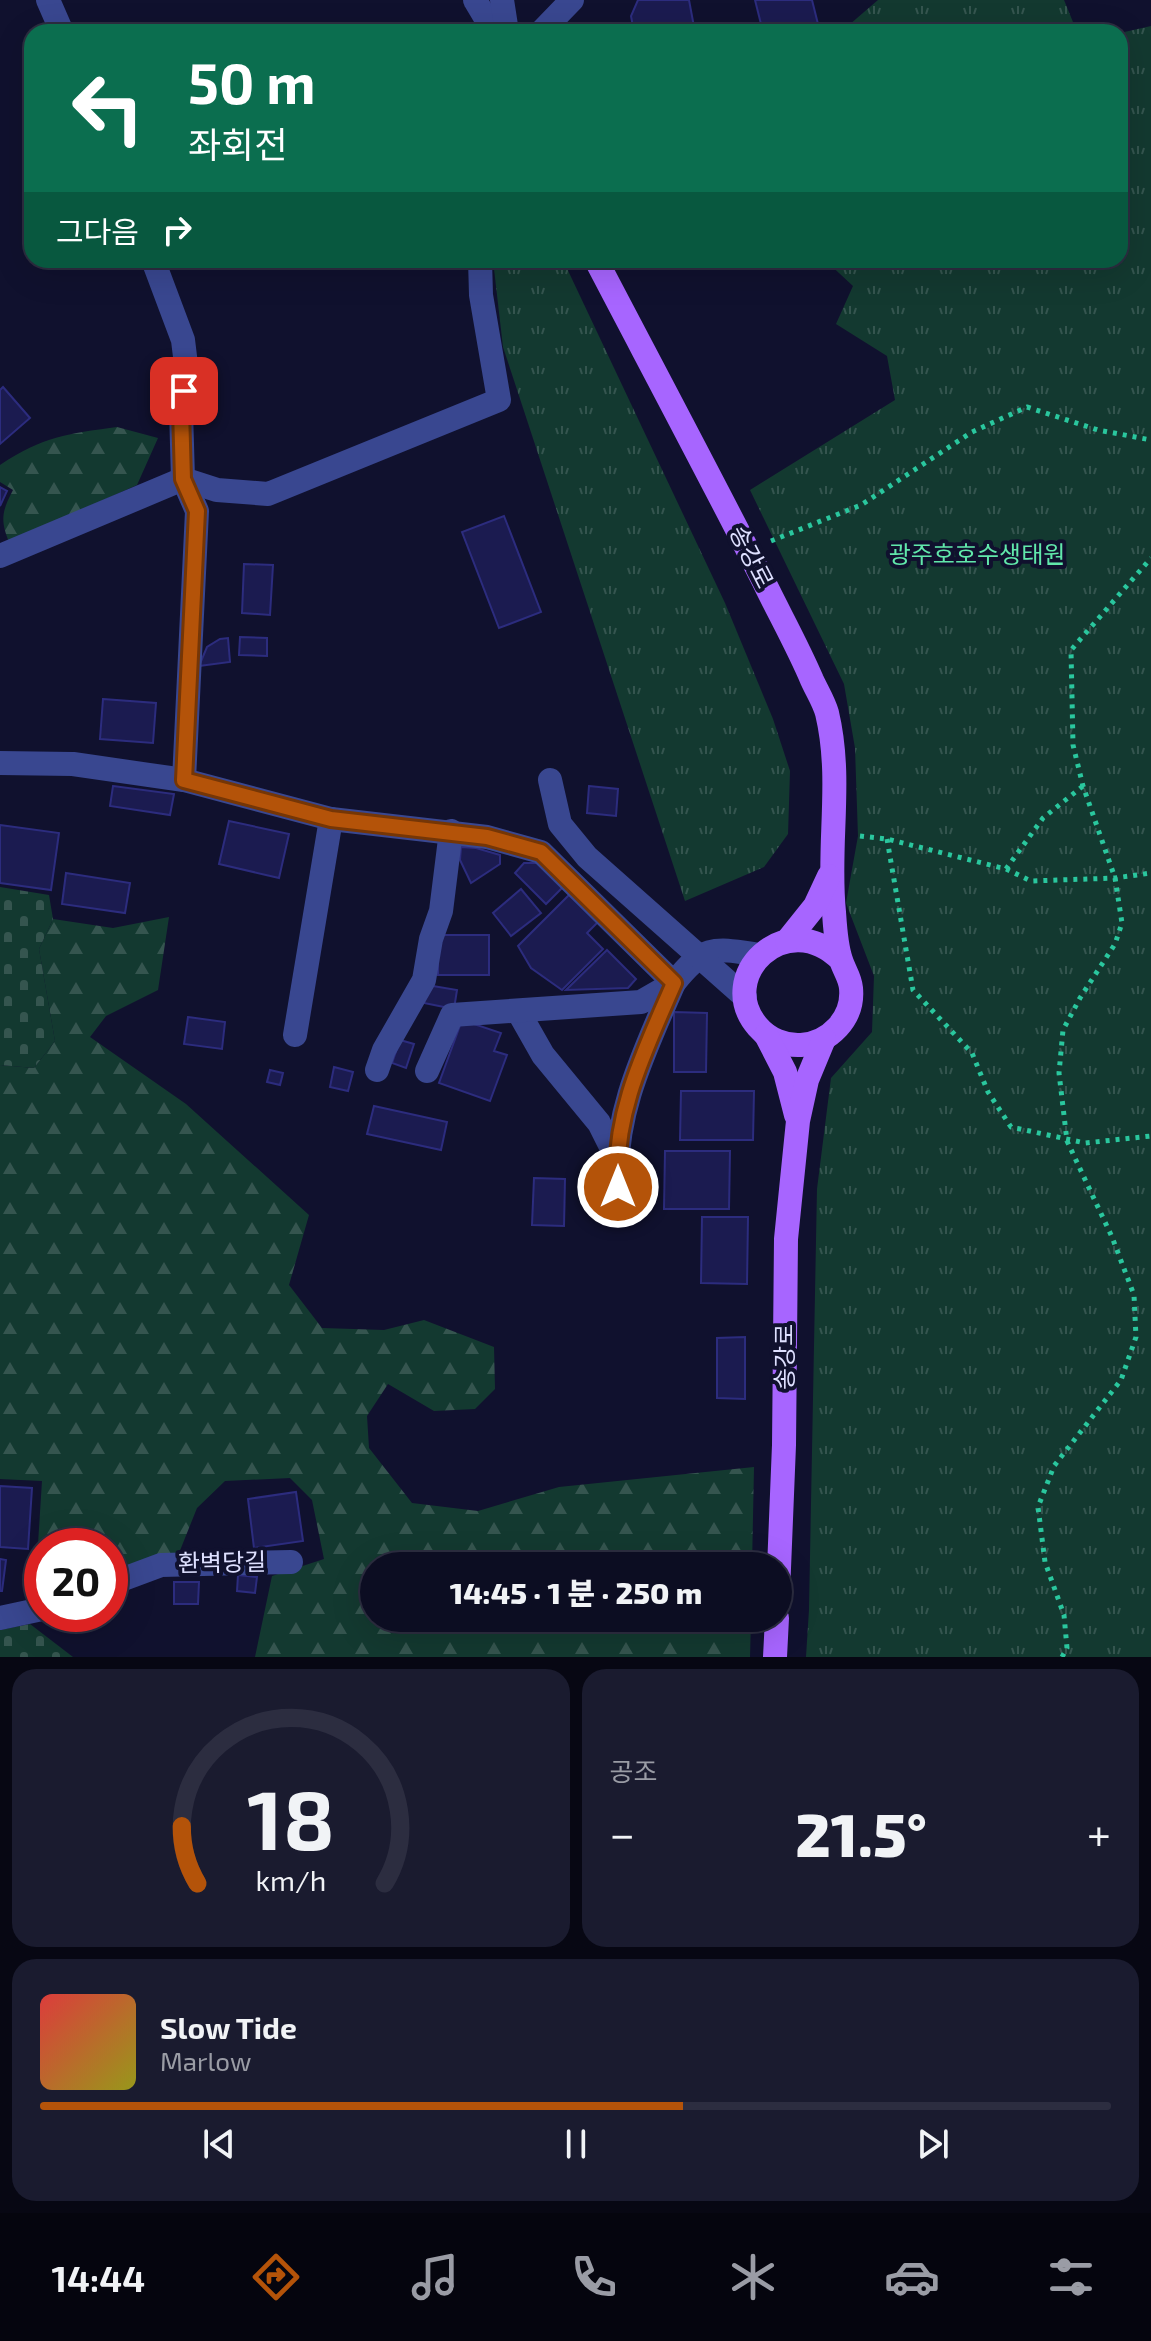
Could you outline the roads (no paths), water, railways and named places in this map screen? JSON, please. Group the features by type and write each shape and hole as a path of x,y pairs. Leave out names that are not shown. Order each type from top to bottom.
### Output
{"main road":[{"name":"송강로","path":"600,268 748,550 826,711 833,759 835,836 831,874 841,960 851,988 850,1004 836,1030 824,1039 807,1080 798,1121 786,1239 780,1552"},
{"name":"송강로","path":"760,955 787,941 815,906 831,874"},
{"path":"787,941 802,939 817,943 841,960"},
{"path":"745,997 746,982 760,955"},
{"name":"송강로","path":"745,997 748,1011 766,1035 785,1072 798,1121"},
{"path":"766,1035 795,1046 824,1039"},
{"path":"775,1657 776,1632"}],"street":[{"path":"48,0 58,24"},
{"path":"475,0 489,24"},
{"path":"502,0 506,24"},
{"path":"549,24 572,0"},
{"path":"156,268 183,340 187,373 181,410 183,479 197,511 184,780"},
{"path":"0,556 183,479 217,490 268,494 499,400 481,295 480,268"},
{"path":"0,763 73,764 184,780 331,819 451,831 541,852 674,983"},
{"path":"550,780 560,824 587,857 745,997"},
{"path":"295,1035 331,819"},
{"path":"377,1070 384,1050 424,980 431,939 441,911 451,831"},
{"path":"427,1071 452,1015 641,1002 674,983 699,955 721,949 760,955"},
{"path":"618,1187 616,1157 634,1077 674,983"},
{"path":"518,1011 543,1055 599,1123 616,1157"},
{"name":"환벽당길","path":"128,1577 161,1565 291,1562"},
{"path":"0,1618 24,1613"}],"park label":[{"name":"광주호호수생태원","path":"977,555"}]}
